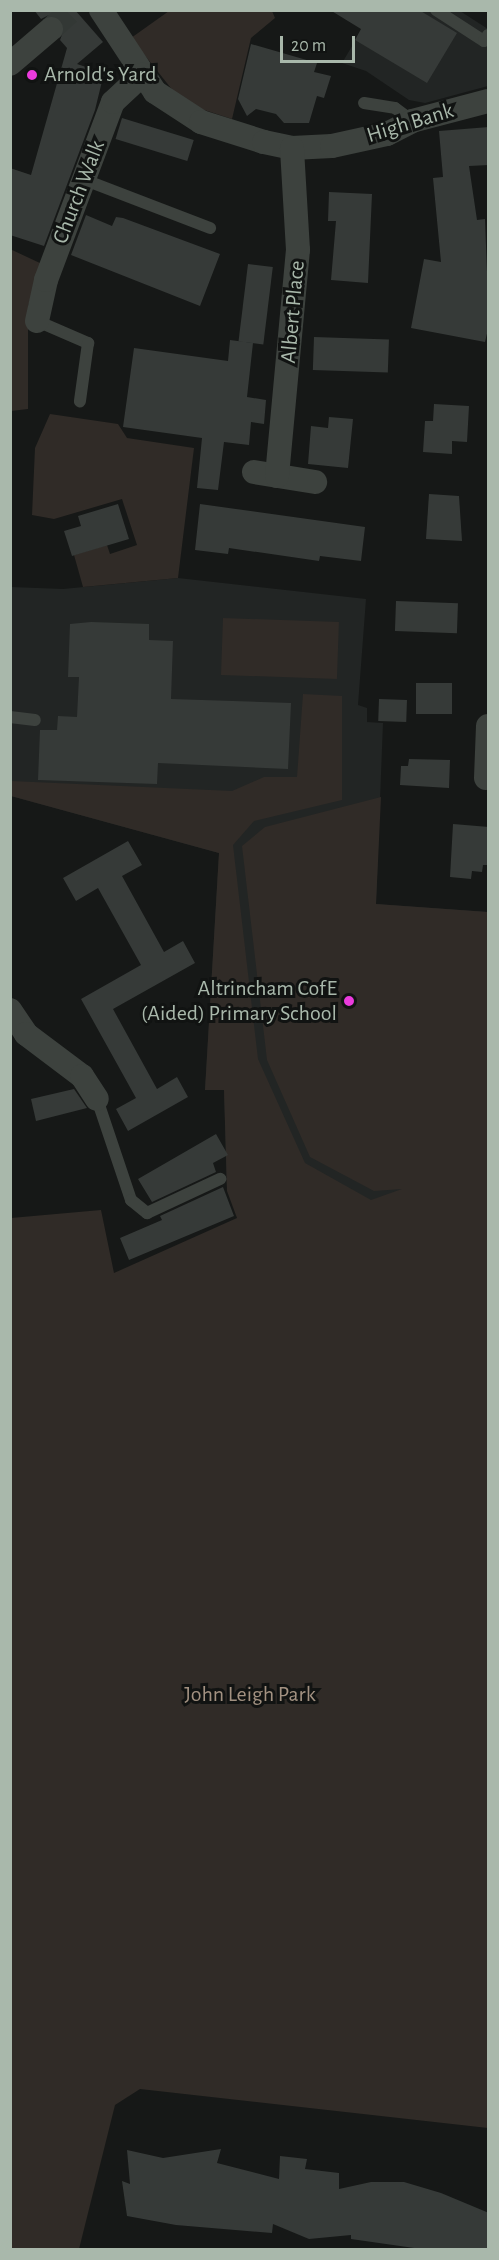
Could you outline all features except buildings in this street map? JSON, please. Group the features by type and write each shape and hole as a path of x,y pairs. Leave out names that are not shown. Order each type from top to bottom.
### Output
{"street":[{"path":"107,13 142,75 155,92 201,122 292,148"},
{"path":"10,64 51,29"},
{"name":"Church Walk","path":"37,321 46,280 113,102 142,75"},
{"name":"High Bank","path":"292,148 332,146 387,134 412,121 489,101"},
{"name":"Albert Place","path":"292,148 298,250 266,474 315,482"},
{"path":"486,778 489,726"},
{"path":"10,1010 26,1034 82,1076 97,1099"}],"lane":[{"path":"436,10 484,41 489,35"},
{"path":"364,104 395,108 412,121"},
{"path":"85,180 210,228"},
{"path":"37,321 88,343 80,401"},
{"path":"10,717 35,720"},
{"path":"97,1099 131,1200 147,1213 220,1179"}],"shaded area":[{"path":"373,11 460,11 488,29 488,86 425,103 409,100 366,71 342,63"},
{"name":"Altrincham CofE (Aided) Primary School","path":"178,578 366,599 358,705 367,708 367,722 383,723 376,904 488,912 488,1302 227,1191 224,1090 205,1090 219,853 11,796 11,587 63,589"}],"green space":[{"path":"169,11 272,11 275,18 251,38 232,119 192,106 174,92 131,38"},
{"path":"10,249 42,264 28,306 28,409 11,411"},
{"path":"50,414 118,424 127,438 194,448 178,578 83,587 74,555 107,545 110,554 137,545 122,499 54,519 32,515 35,448"},
{"path":"223,618 339,622 337,679 221,675"},
{"name":"John Leigh Park","path":"303,694 342,696 342,800 254,821 233,845 258,1059 305,1163 371,1200 402,1189 374,1191 310,1157 267,1060 242,846 265,827 381,797 376,904 488,912 488,2128 140,2089 115,2105 79,2249 11,2249 11,1218 101,1210 114,1273 237,1218 227,1191 224,1090 205,1090 219,853 11,796 11,781 232,791 264,777 297,777"}],"tunnel":[{"path":"51,29 72,10"}],"place":[{"name":"Arnold's Yard","path":"32,75"},
{"name":"Altrincham CofE (Aided) Primary School","path":"349,1001"}]}
